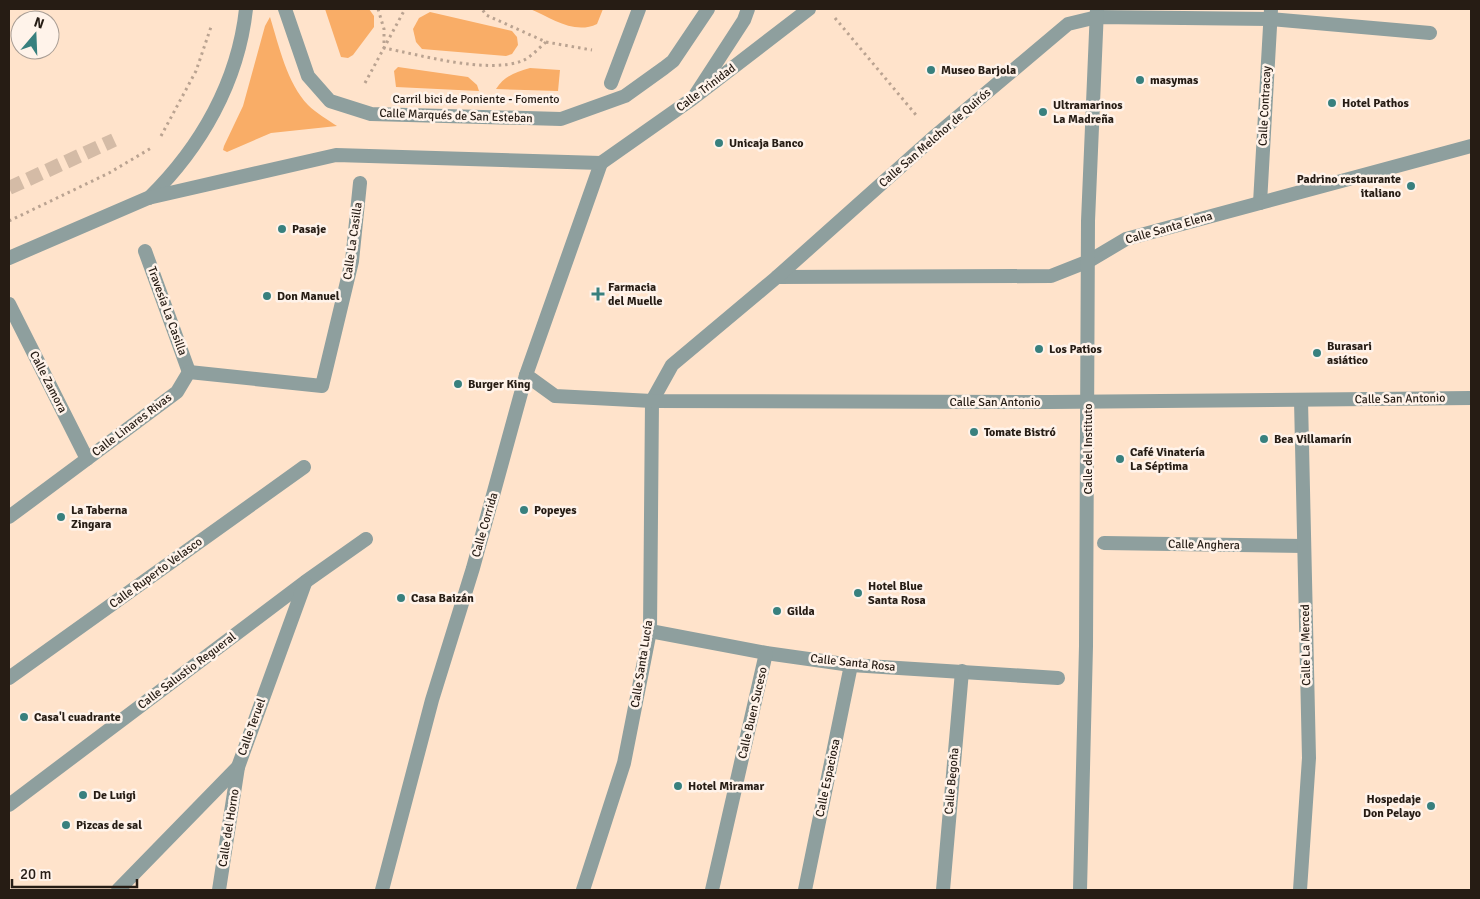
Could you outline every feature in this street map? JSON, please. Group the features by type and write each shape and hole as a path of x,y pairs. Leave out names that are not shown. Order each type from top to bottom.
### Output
{"street":[{"path":"148,198 180,165 201,137 219,104 236,56 246,9"},
{"name":"Calle Marqués de San Esteban","path":"285,9 308,76 330,101 371,114 561,119 625,96 672,61 708,9"},
{"path":"611,83 639,9"},
{"path":"692,100 744,20 748,9"},
{"name":"Calle Trinidad","path":"601,163 692,100 809,9"},
{"name":"Calle San Melchor de Quirós","path":"652,401 672,365 776,277 935,136 1068,24 1097,13 1270,14 1430,33"},
{"name":"Calle del Instituto","path":"1080,890 1086,662 1088,220 1097,13"},
{"name":"Calle Contracay","path":"1260,203 1270,14"},
{"name":"Calle Santa Elena","path":"776,277 1052,276 1089,261 1126,239 1471,146"},
{"path":"9,258 148,198 336,155 601,163"},
{"name":"Calle Corrida","path":"382,890 432,700 476,558 526,375 601,163"},
{"name":"Calle La Casilla","path":"189,372 322,386 352,261 360,183"},
{"name":"Travesía La Casilla","path":"145,251 189,372"},
{"name":"Calle Zamora","path":"9,304 87,459"},
{"name":"Calle Linares Rivas","path":"9,516 177,392 189,372"},
{"name":"Calle San Antonio","path":"526,375 555,396 652,401 1088,402 1471,398"},
{"name":"Calle La Merced","path":"1300,890 1309,758 1301,400"},
{"name":"Calle Santa Lucía","path":"583,890 624,763 650,631 652,401"},
{"name":"Calle Ruperto Velasco","path":"9,678 304,467"},
{"name":"Calle Salustio Regueral","path":"9,804 305,582 366,539"},
{"name":"Calle Anghera","path":"1104,544 1304,546"},
{"name":"Calle Teruel","path":"118,890 238,767 305,582"},
{"name":"Calle Santa Rosa","path":"650,631 766,653 851,666 1058,678"},
{"name":"Calle Buen Suceso","path":"712,890 766,653"},
{"name":"Calle Espaciosa","path":"805,890 851,666"},
{"name":"Calle Begoña","path":"943,890 962,671"},
{"name":"Calle del Horno","path":"219,890 238,767"}],"path":[{"path":"378,9 384,29 384,48"},
{"path":"370,90 362,86 405,9"},
{"path":"482,9 486,15 546,42 622,56"},
{"path":"833,16 935,136"},
{"path":"160,137 196,71 213,19"},
{"path":"384,48 493,66 523,61 546,42"},
{"path":"9,221 109,173 155,146"}],"shaded area":[{"path":"325,9 369,9 374,16 374,27 353,55 348,58 341,57"},
{"path":"530,9 603,9 597,24 580,28 563,24"},
{"path":"430,12 512,31 517,37 518,45 512,54 506,56 422,49 416,42 413,29 419,18"},
{"path":"270,17 284,64 294,86 308,105 337,126 271,133 227,152 223,150 224,146 243,106 265,26"},
{"path":"398,67 468,77 477,85 479,91 396,87 394,71"},
{"path":"530,68 560,70 558,91 496,89 515,73"}],"tunnel":[{"path":"9,188 114,140"}],"place":[{"name":"Museo Barjola","path":"931,70"},
{"name":"masymas","path":"1140,80"},
{"name":"Hotel Pathos","path":"1332,103"},
{"name":"Ultramarinos La Madreña","path":"1043,112"},
{"name":"Unicaja Banco","path":"719,143"},
{"name":"Padrino restaurante italiano","path":"1411,186"},
{"name":"Pasaje","path":"282,229"},
{"name":"Farmacia del Muelle","path":"598,294"},
{"name":"Don Manuel","path":"267,296"},
{"name":"Los Patios","path":"1039,349"},
{"name":"Burasari asiático","path":"1317,353"},
{"name":"Burger King","path":"458,384"},
{"name":"Tomate Bistró","path":"974,432"},
{"name":"Bea Villamarín","path":"1264,439"},
{"name":"Café Vinatería La Séptima","path":"1120,459"},
{"name":"Popeyes","path":"524,510"},
{"name":"La Taberna Zingara","path":"61,517"},
{"name":"Hotel Blue Santa Rosa","path":"858,593"},
{"name":"Casa Baizán","path":"401,598"},
{"name":"Gilda","path":"777,611"},
{"name":"Casa'l cuadrante","path":"24,717"},
{"name":"Hotel Miramar","path":"678,786"},
{"name":"De Luigi","path":"83,795"},
{"name":"Hospedaje Don Pelayo","path":"1431,806"},
{"name":"Pizcas de sal","path":"66,825"}]}
